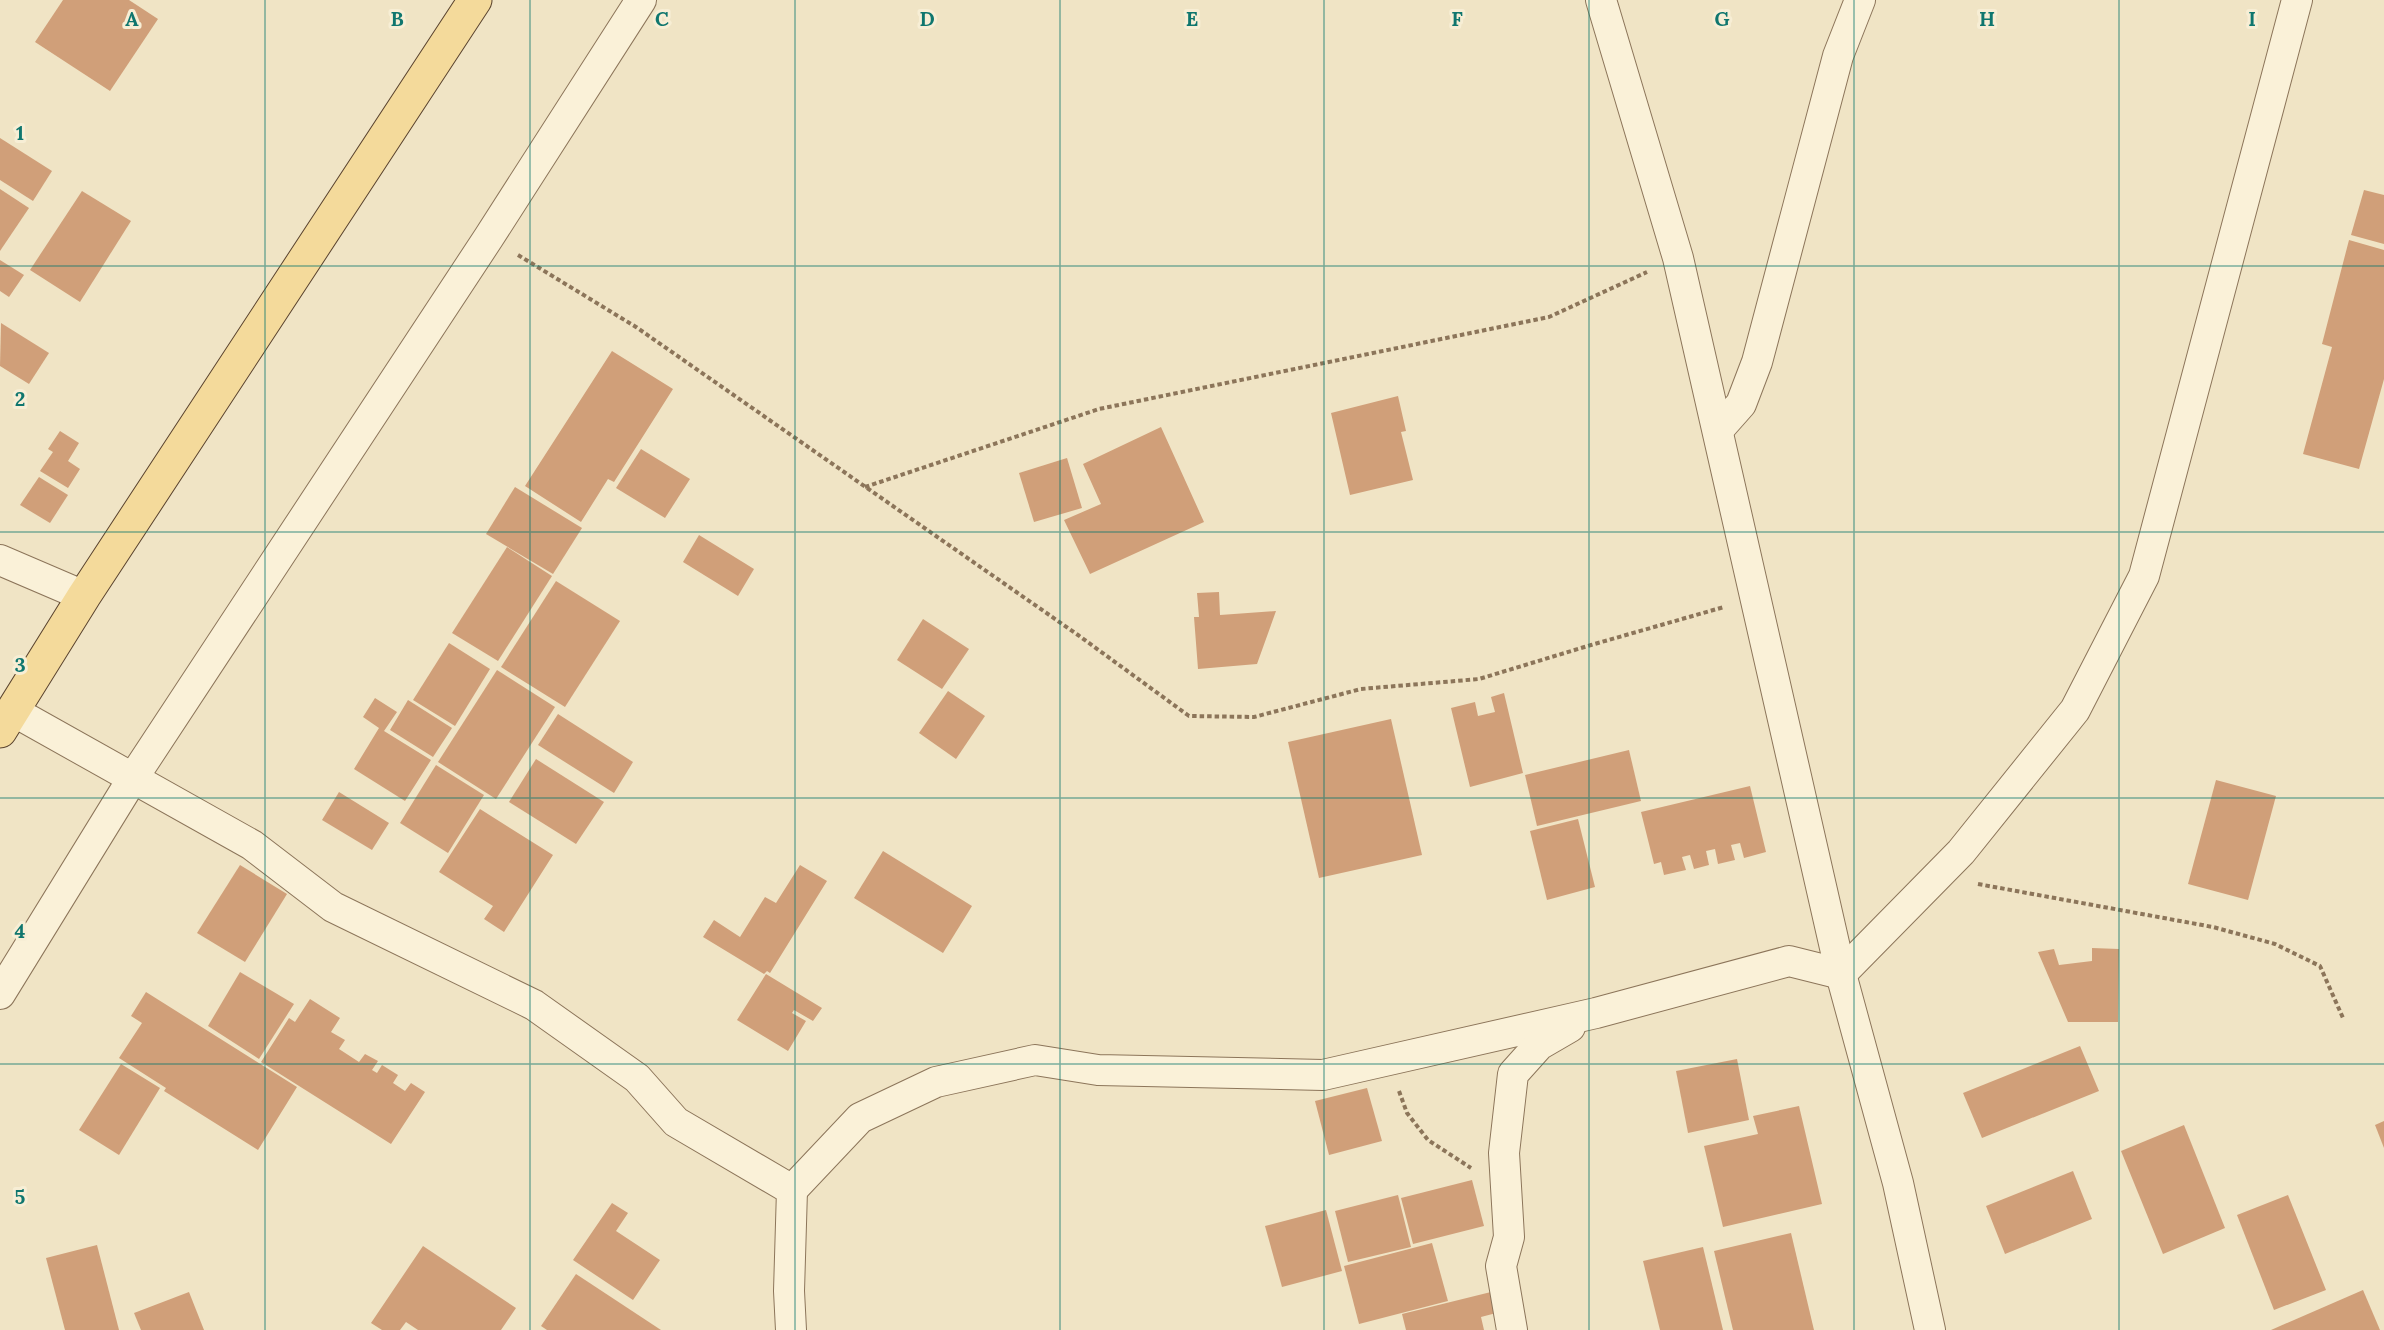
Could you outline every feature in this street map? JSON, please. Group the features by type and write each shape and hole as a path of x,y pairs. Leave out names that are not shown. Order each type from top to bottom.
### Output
{"main road":[{"path":"6,721 84,596 476,0"}],"street":[{"path":"0,994 133,778 489,237 641,0"},
{"path":"1601,0 1678,258 1841,974 1898,1183 1930,1330"},
{"path":"1718,430 1741,404 1757,362 1838,56 1860,0"},
{"path":"1841,974 1961,852 2074,710 2144,576 2297,0"},
{"path":"0,560 84,596"},
{"path":"6,721 133,778 252,845 333,907 534,1005 637,1078 676,1122 792,1190"},
{"path":"791,1330 789,1291 792,1190 860,1118 936,1082 1035,1060 1098,1070 1323,1075 1596,1013 1789,961 1841,974"},
{"path":"1512,1330 1501,1266 1509,1237 1504,1153 1513,1074 1539,1045 1596,1013"}],"path":[{"path":"489,237 636,327 1078,634 1190,716 1254,717 1362,689 1479,680 1756,598"},
{"path":"865,487 1099,409 1549,317 1678,258"},
{"path":"1936,877 2213,927 2275,944 2320,966 2343,1018"},
{"path":"1398,1088 1407,1113 1428,1140 1474,1170"}],"building":[{"path":"63,0 129,0 158,19 110,91 35,42"},
{"path":"0,138 52,171 33,201 0,180"},
{"path":"0,189 29,208 0,251"},
{"path":"2364,190 2384,195 2384,244 2351,235"},
{"path":"82,191 131,221 80,302 30,270"},
{"path":"2349,240 2384,250 2384,379 2359,469 2303,454 2332,347 2322,344"},
{"path":"0,260 24,275 9,297 0,291"},
{"path":"1,323 49,353 29,384 0,366"},
{"path":"612,351 673,389 614,482 608,479 581,522 525,486"},
{"path":"1398,396 1406,431 1401,432 1413,480 1350,495 1331,413"},
{"path":"1161,427 1204,522 1090,574 1064,520 1101,504 1083,464"},
{"path":"60,431 79,443 68,461 80,469 68,488 40,471 53,452 48,449"},
{"path":"641,449 690,479 665,518 616,488"},
{"path":"1067,458 1082,508 1034,522 1019,473"},
{"path":"39,477 68,495 50,523 20,505"},
{"path":"515,487 582,528 553,574 486,534"},
{"path":"699,535 754,569 738,596 683,562"},
{"path":"507,547 552,576 498,661 452,633"},
{"path":"556,581 620,621 565,707 501,667"},
{"path":"1219,592 1220,615 1276,611 1257,664 1198,669 1194,617 1199,617 1197,593"},
{"path":"923,619 969,649 942,689 897,660"},
{"path":"449,643 490,669 455,726 413,700"},
{"path":"497,670 555,707 496,799 438,762"},
{"path":"948,691 985,716 956,759 919,733"},
{"path":"1504,693 1523,773 1470,787 1451,708 1475,702 1478,716 1495,712 1491,697"},
{"path":"375,698 397,712 384,731 431,760 405,801 354,769 379,728 363,717"},
{"path":"408,700 452,728 433,757 390,730"},
{"path":"558,714 633,762 614,793 538,745"},
{"path":"1391,719 1422,855 1319,878 1288,742"},
{"path":"1629,750 1641,801 1537,826 1525,775"},
{"path":"536,759 604,802 576,844 509,802"},
{"path":"436,765 484,795 448,853 400,823"},
{"path":"2216,780 2276,796 2248,900 2188,884"},
{"path":"1750,786 1766,852 1744,858 1740,843 1731,845 1735,860 1718,864 1715,849 1706,851 1709,865 1694,869 1690,855 1682,857 1686,870 1664,875 1661,862 1654,864 1641,812"},
{"path":"339,792 389,823 372,850 322,820"},
{"path":"480,809 553,855 504,932 484,919 493,906 439,872"},
{"path":"1578,819 1595,887 1547,900 1530,831"},
{"path":"883,851 972,906 943,953 854,898"},
{"path":"240,865 287,894 245,962 197,933"},
{"path":"800,865 827,881 770,973 767,971 764,974 703,937 714,920 740,937 765,897 776,903"},
{"path":"2092,948 2119,949 2118,1022 2068,1022 2038,952 2054,949 2059,965 2092,961"},
{"path":"240,972 294,1004 259,1059 208,1026"},
{"path":"766,974 822,1008 813,1021 794,1010 792,1013 806,1021 788,1051 737,1020"},
{"path":"146,992 297,1087 258,1150 164,1091 166,1088 119,1058 142,1023 131,1016"},
{"path":"310,999 340,1018 331,1032 345,1040 339,1049 359,1062 365,1054 378,1061 372,1070 377,1073 382,1065 398,1075 393,1083 405,1091 411,1083 425,1092 391,1144 261,1062 289,1018 295,1022"},
{"path":"2080,1046 2099,1091 1982,1138 1963,1093"},
{"path":"1737,1059 1749,1120 1688,1133 1676,1071"},
{"path":"121,1064 160,1088 119,1155 79,1130"},
{"path":"1367,1088 1382,1141 1329,1155 1315,1101"},
{"path":"1799,1106 1822,1204 1723,1227 1704,1146 1758,1134 1753,1116"},
{"path":"2384,1121 2384,1148 2375,1125"},
{"path":"2184,1125 2225,1228 2163,1254 2121,1151"},
{"path":"2073,1171 2092,1219 2005,1254 1986,1206"},
{"path":"1472,1180 1484,1226 1413,1244 1401,1198"},
{"path":"1398,1195 1411,1247 1348,1262 1335,1211"},
{"path":"2288,1195 2326,1290 2274,1310 2237,1215"},
{"path":"612,1203 628,1213 616,1231 660,1260 633,1300 573,1260"},
{"path":"1326,1210 1342,1271 1282,1287 1265,1226"},
{"path":"1791,1233 1814,1330 1733,1330 1714,1251"},
{"path":"1432,1243 1448,1301 1359,1324 1344,1266"},
{"path":"97,1245 119,1330 65,1330 46,1258"},
{"path":"423,1246 516,1308 501,1330 418,1330 406,1322 400,1330 382,1330 371,1323"},
{"path":"1703,1247 1723,1330 1660,1330 1643,1261"},
{"path":"576,1274 661,1330 547,1330 541,1326"},
{"path":"2363,1290 2380,1330 2271,1330"},
{"path":"1495,1291 1500,1312 1481,1317 1484,1330 1406,1330 1402,1314"},
{"path":"189,1292 204,1330 141,1330 134,1313"}]}
